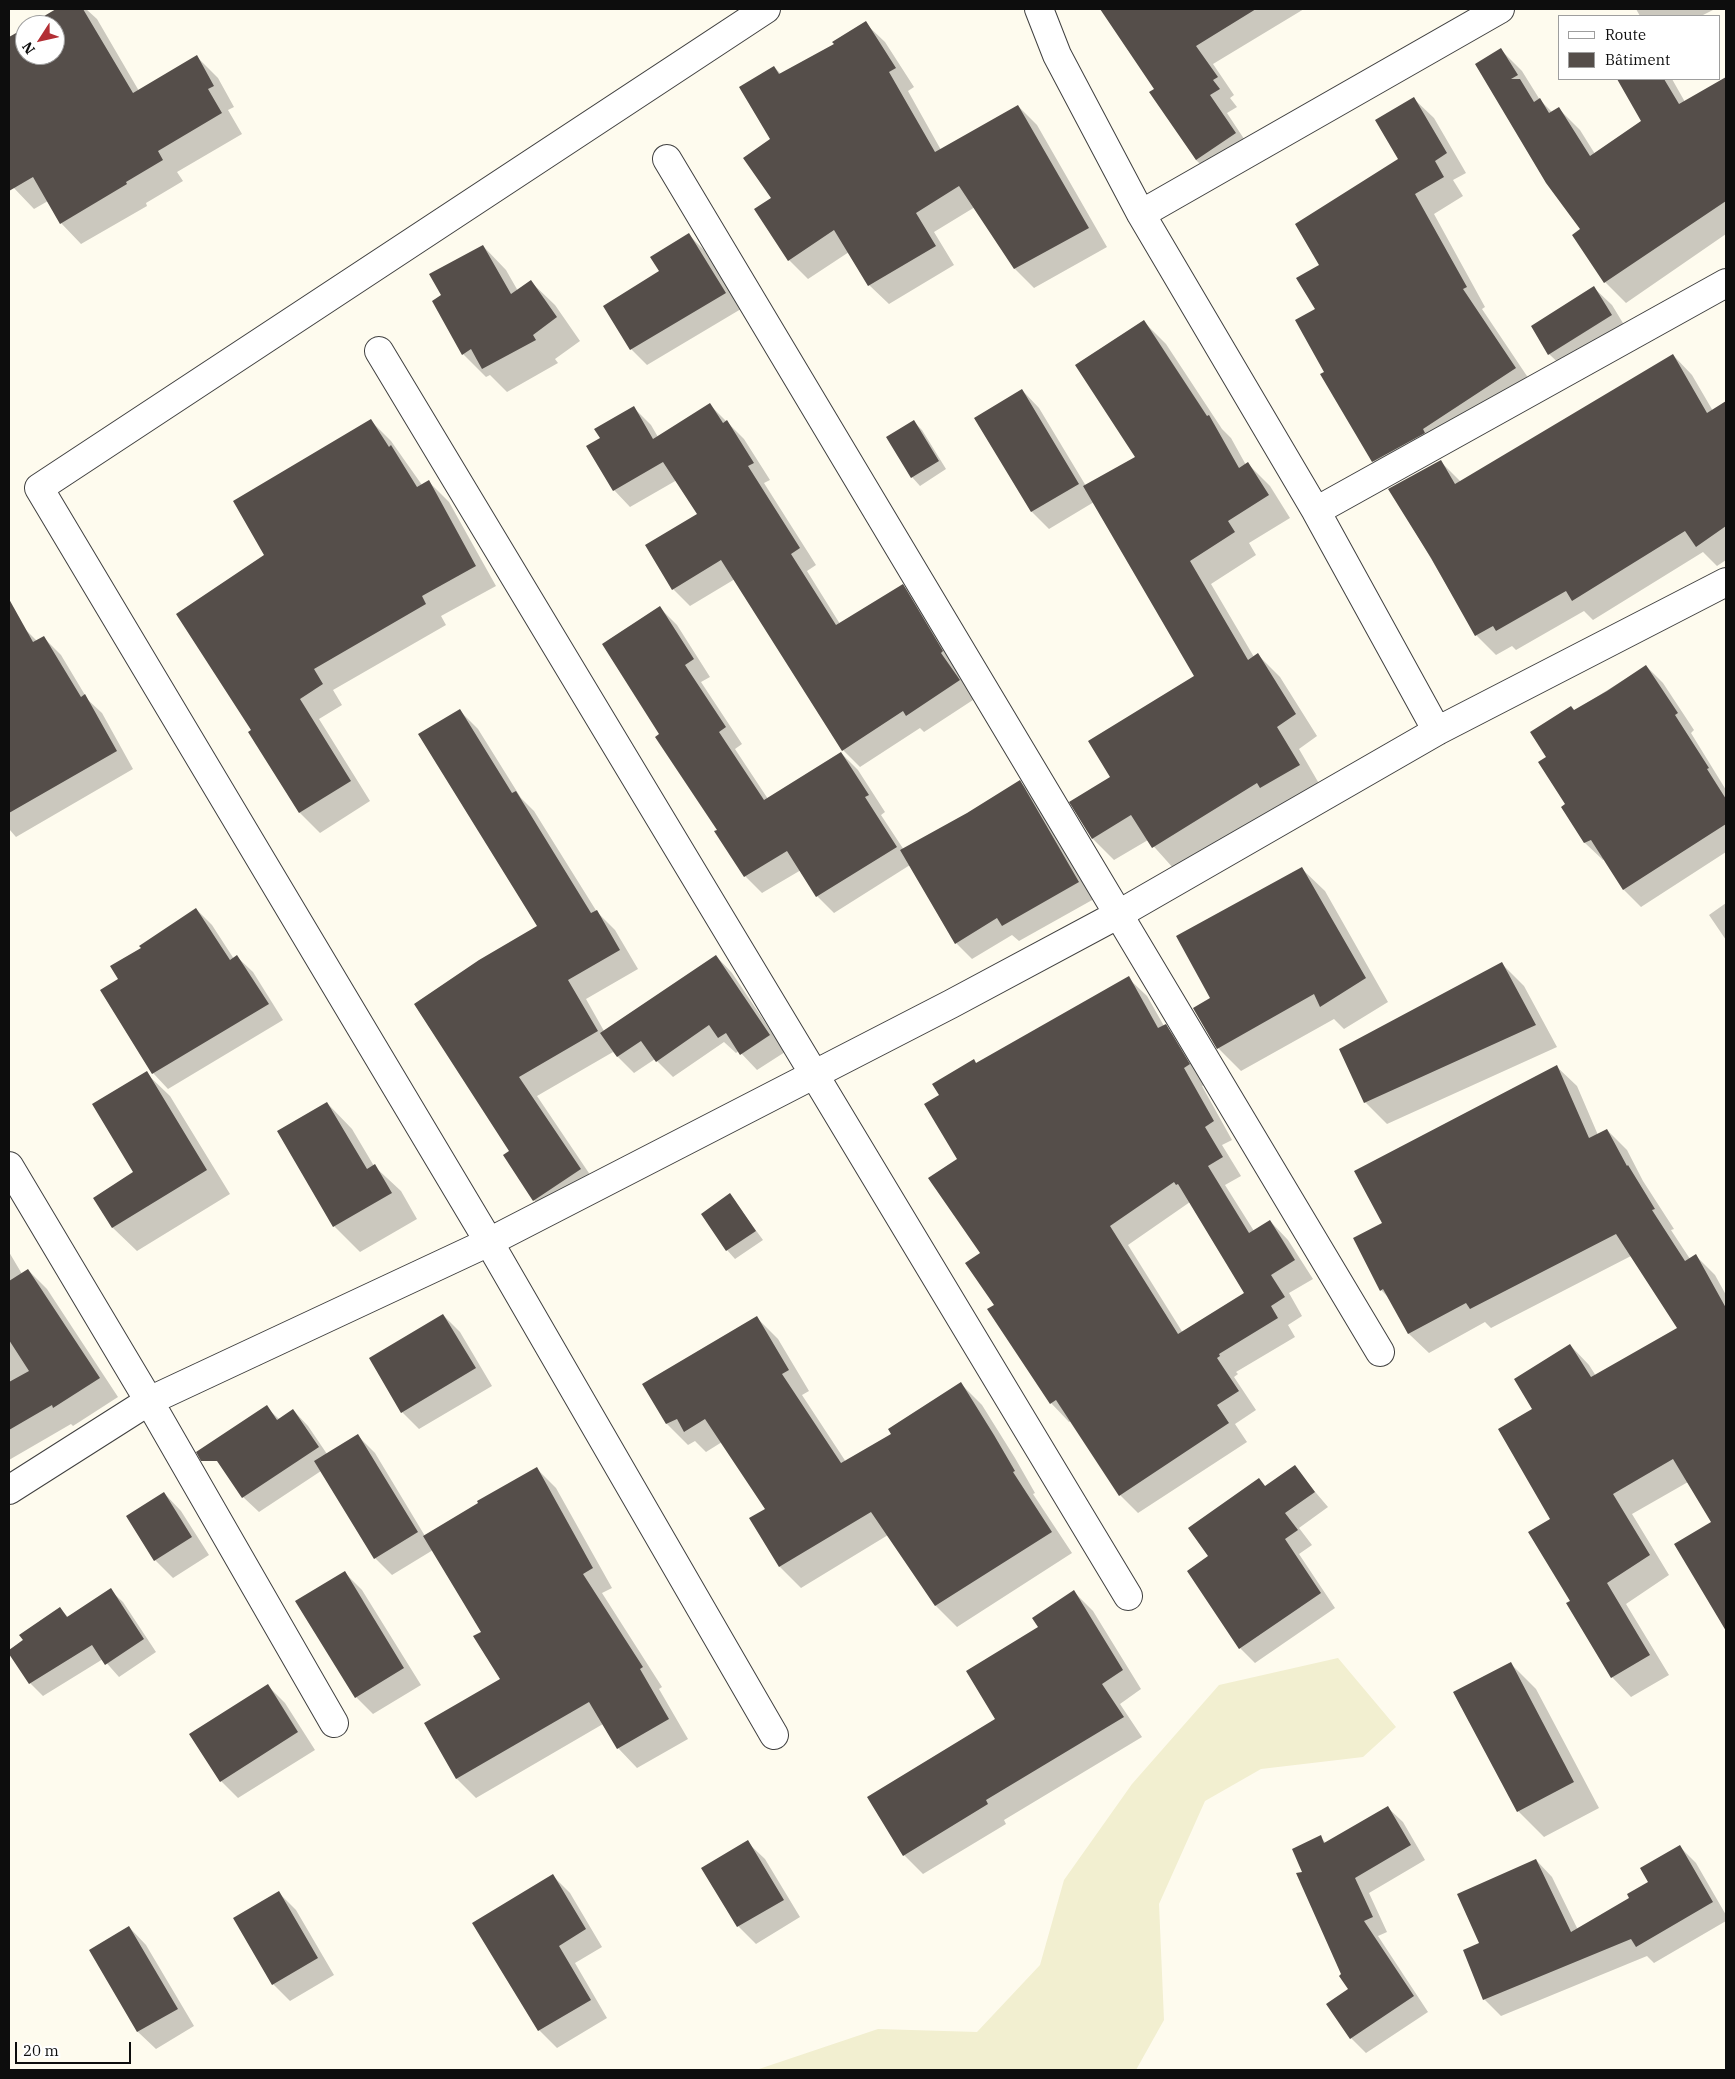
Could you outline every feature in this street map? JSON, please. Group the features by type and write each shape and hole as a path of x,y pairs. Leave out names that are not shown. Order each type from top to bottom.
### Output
{"street":[{"path":"766,9 39,488 489,1242 774,1735"},
{"path":"1039,9 1056,55 1141,214 1316,511 1437,731"},
{"path":"1141,214 1500,9"},
{"path":"667,159 1380,1352"},
{"path":"1316,511 1726,284"},
{"path":"379,351 1128,1596"},
{"path":"9,1490 149,1401 489,1242 815,1074 1119,914 1437,731 1726,582"},
{"path":"9,1166 149,1401 334,1723"}],"shaded area":[{"path":"1338,1658 1396,1727 1363,1757 1261,1769 1205,1801 1159,1904 1164,2020 1136,2070 756,2070 878,2029 977,2032 1040,1965 1064,1880 1132,1784 1219,1685"}],"building":[{"path":"56,9 83,9 133,93 197,55 214,86 208,89 222,113 158,151 163,160 60,224 33,177 9,191 9,37 15,34 15,65 65,65 65,15 46,15"},
{"path":"1100,9 1256,9 1196,46 1218,77 1213,80 1220,89 1210,95 1236,133 1196,160 1149,92 1154,89"},
{"path":"866,21 896,68 889,72 935,152 1018,105 1089,228 1014,269 959,186 916,213 936,246 868,286 834,230 788,261 754,209 771,198 743,158 770,139 739,87 774,66 779,74 834,44 832,42"},
{"path":"1501,48 1518,75 1511,79 1520,79 1534,102 1540,98 1549,113 1559,107 1590,156 1641,121 1618,80 1665,80 1679,104 1726,77 1726,201 1604,283 1572,235 1580,229 1546,183 1475,64"},
{"path":"1414,97 1447,153 1435,161 1444,177 1415,194 1467,287 1463,289 1516,368 1423,429 1425,433 1372,462 1320,374 1324,372 1295,320 1315,309 1296,278 1319,265 1295,224 1398,159 1375,120"},
{"path":"689,233 726,293 630,350 603,306 659,271 650,257"},
{"path":"483,245 511,294 531,280 557,317 533,335 536,340 482,369 471,349 462,355 432,301 441,295 429,274"},
{"path":"1594,286 1612,315 1548,355 1531,326"},
{"path":"1144,320 1207,416 1209,415 1239,468 1248,462 1269,495 1228,521 1235,532 1190,561 1248,660 1258,653 1296,714 1277,727 1300,765 1260,788 1257,783 1152,848 1131,815 1092,839 1069,802 1110,777 1088,741 1194,676 1083,486 1135,457 1075,365"},
{"path":"1673,354 1707,413 1726,401 1726,526 1696,547 1685,531 1572,601 1566,591 1496,631 1493,626 1475,636 1431,558 1388,489 1441,460 1455,484"},
{"path":"1022,389 1079,484 1031,512 974,418"},
{"path":"710,403 723,423 727,420 754,463 748,466 800,548 791,554 836,625 903,584 943,651 941,653 960,680 906,716 903,711 842,751 721,560 672,590 645,545 697,514 663,462 613,491 586,446 600,438 594,429 634,406 653,439"},
{"path":"371,419 389,447 391,445 417,487 429,480 476,566 422,596 426,604 314,669 323,684 300,699 351,781 299,813 248,732 251,730 176,614 264,555 233,501"},
{"path":"914,420 939,461 911,478 886,437"},
{"path":"9,599 33,642 44,636 81,697 85,694 117,751 9,813"},
{"path":"660,606 694,659 685,665 726,727 719,732 764,800 841,752 869,795 865,797 897,847 816,897 787,851 744,877 714,831 717,830 655,737 659,734 602,644"},
{"path":"1646,665 1678,713 1675,715 1709,768 1707,769 1726,799 1726,824 1623,890 1591,840 1584,843 1561,807 1565,804 1538,762 1546,757 1530,732 1571,706 1574,710 1607,691"},
{"path":"460,709 512,793 516,791 591,913 597,910 620,950 568,980 598,1031 519,1077 581,1169 533,1201 503,1155 509,1151 414,1004 479,960 537,926 418,734"},
{"path":"1020,780 1079,882 1002,926 997,918 955,944 900,850 967,813"},
{"path":"1302,867 1366,978 1320,1007 1314,994 1217,1049 1193,1008 1210,998 1176,936"},
{"path":"196,908 230,960 237,955 269,1004 152,1074 100,990 118,979 110,966 141,948 139,946"},
{"path":"716,955 770,1035 740,1055 726,1033 718,1038 709,1025 656,1062 641,1041 617,1057 600,1033"},
{"path":"1502,962 1536,1025 1364,1103 1339,1049"},
{"path":"1129,976 1158,1028 1166,1024 1190,1064 1184,1068 1214,1121 1205,1127 1223,1157 1208,1166 1249,1233 1270,1220 1295,1260 1271,1275 1285,1297 1271,1306 1278,1318 1219,1354 1220,1356 1217,1358 1239,1391 1217,1405 1229,1423 1119,1496 1056,1400 1050,1404 987,1309 994,1305 965,1263 980,1253 928,1178 957,1159 924,1104 939,1095 932,1084 974,1059 976,1063","holes":["1174,1182 1176,1185 1178,1184 1244,1293 1178,1334 1110,1226"]},
{"path":"1557,1065 1589,1138 1607,1129 1627,1166 1655,1209 1652,1210 1685,1261 1696,1254 1726,1308 1726,1631 1674,1544 1711,1522 1673,1459 1613,1494 1650,1555 1607,1583 1650,1655 1611,1678 1566,1603 1570,1601 1528,1532 1550,1519 1498,1429 1532,1409 1514,1379 1570,1344 1591,1377 1677,1328 1616,1234 1470,1309 1466,1303 1408,1334 1383,1289 1380,1291 1353,1238 1382,1223 1354,1171"},
{"path":"147,1071 207,1170 112,1228 93,1198 133,1172 92,1104"},
{"path":"327,1102 367,1169 375,1164 392,1193 333,1227 277,1131"},
{"path":"730,1193 756,1231 726,1251 701,1214"},
{"path":"28,1269 100,1378 53,1408 52,1405 9,1430 9,1382 29,1371 9,1340 9,1281"},
{"path":"443,1314 476,1368 401,1413 369,1358"},
{"path":"757,1316 789,1370 782,1374 841,1463 891,1434 888,1429 961,1382 1015,1471 1013,1472 1052,1532 935,1606 871,1512 779,1567 749,1518 765,1509 705,1419 684,1432 677,1419 666,1424 642,1384"},
{"path":"267,1405 277,1420 293,1409 319,1447 242,1498 217,1461 201,1461 196,1452"},
{"path":"358,1434 418,1532 374,1559 314,1461"},
{"path":"1295,1465 1315,1492 1285,1513 1298,1530 1285,1539 1321,1593 1239,1649 1187,1571 1208,1556 1188,1528 1259,1478 1265,1486"},
{"path":"537,1467 593,1568 583,1574 643,1667 640,1669 669,1719 617,1749 589,1702 456,1779 424,1723 500,1679 473,1636 481,1632 423,1536 478,1503 477,1501"},
{"path":"164,1492 192,1537 154,1561 126,1516"},
{"path":"345,1571 404,1668 355,1698 295,1601"},
{"path":"111,1588 144,1639 105,1665 92,1645 29,1684 9,1654 9,1650 23,1640 19,1635 60,1607 67,1617"},
{"path":"1074,1590 1123,1670 1102,1684 1124,1717 986,1800 988,1804 903,1856 867,1797 995,1719 966,1671 1038,1627 1032,1618"},
{"path":"1511,1662 1574,1782 1517,1812 1453,1692"},
{"path":"268,1684 298,1732 220,1782 189,1734"},
{"path":"1388,1806 1411,1845 1355,1878 1373,1917 1364,1921 1414,1996 1350,2039 1326,2004 1348,1989 1339,1976 1341,1974 1296,1873 1302,1872 1292,1849 1321,1835 1324,1843"},
{"path":"748,1840 784,1900 737,1927 701,1868"},
{"path":"1680,1845 1713,1902 1636,1947 1631,1939 1483,2000 1463,1950 1479,1943 1457,1894 1536,1859 1571,1932 1629,1898 1627,1894 1648,1882 1640,1868"},
{"path":"553,1874 586,1929 559,1946 591,2000 538,2031 472,1923"},
{"path":"279,1891 318,1958 272,1985 233,1918"},
{"path":"129,1926 178,2009 137,2032 89,1950"}]}
